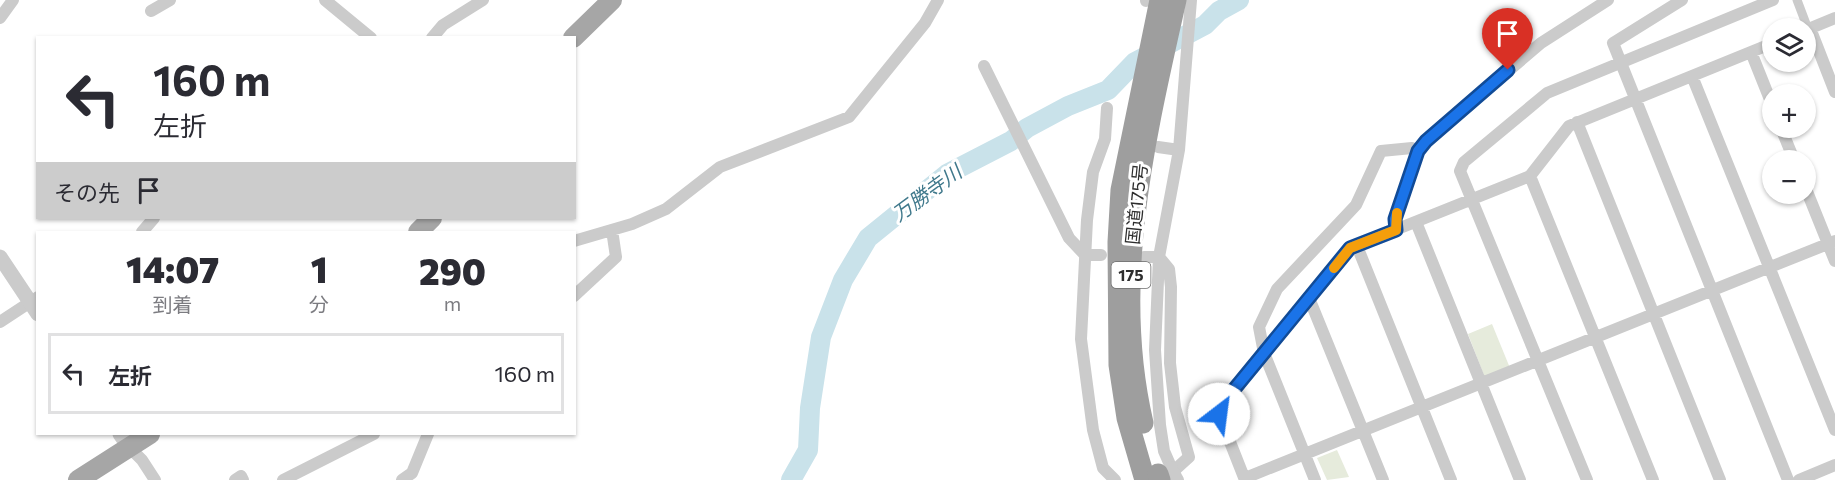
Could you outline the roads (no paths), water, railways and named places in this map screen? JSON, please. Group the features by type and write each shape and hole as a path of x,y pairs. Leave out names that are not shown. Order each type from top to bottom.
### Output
{"highway":[{"name":"国道175号","path":"1151,0 1150,80 1138,184 1130,300 1141,414 1156,476"},
{"name":"国道175号","path":"1150,80 1176,0"}],"main road":[{"path":"575,36 612,0"},
{"path":"419,231 431,219"},
{"path":"78,480 124,440 146,435"}],"street":[{"path":"0,18 13,0"},
{"path":"151,11 170,0"},
{"path":"326,0 369,36"},
{"path":"434,36 443,25 483,0"},
{"path":"576,240 612,230 666,209 720,167 849,117 925,23 938,0"},
{"path":"1156,476 1164,451 1155,350 1159,257 1179,150 1191,0"},
{"path":"1396,230 1395,219 1418,151 1426,141 1541,43 1608,0"},
{"path":"1682,0 1613,43 1619,63 1788,480"},
{"path":"1587,480 1461,171 1464,162 1546,93 1773,0"},
{"path":"1797,0 1804,18"},
{"path":"1816,26 1835,18"},
{"path":"1762,48 1569,126 1530,176 1350,248 1222,404 1219,414 1245,479 1831,242"},
{"path":"1816,48 1835,92"},
{"path":"1751,52 1764,84"},
{"path":"984,66 1069,238 1085,255 1101,255"},
{"path":"1692,76 1835,430"},
{"path":"1107,108 1111,140 1093,172 1085,255 1081,339 1084,379 1093,430 1103,468 1115,480"},
{"path":"1577,122 1720,480"},
{"path":"1158,147 1179,150"},
{"path":"1315,480 1264,353 1259,327 1277,289 1356,205 1381,151 1412,148 1418,151"},
{"path":"1530,176 1653,480"},
{"path":"1813,204 1831,242 1835,261"},
{"path":"143,231 153,219"},
{"path":"1416,222 1520,480"},
{"path":"576,294 616,257 612,230"},
{"path":"1357,246 1451,480"},
{"path":"0,256 35,304 0,322"},
{"path":"1144,257 1159,257"},
{"path":"1156,476 1169,476 1190,457 1175,407 1172,385 1168,343 1171,287 1169,269 1159,257"},
{"path":"1309,298 1383,480"},
{"path":"283,480 372,435"},
{"path":"402,480 412,473 428,435"},
{"path":"124,440 142,460 155,480"},
{"path":"1799,480 1835,465"},
{"path":"235,480 241,476 243,480"},
{"path":"1156,476 1178,480"}],"waterway":[{"name":"万勝寺川","path":"791,480 808,450 810,408 821,337 843,280 868,238 947,174 1011,141 1027,128 1068,106 1108,90 1135,62 1205,25 1219,11 1239,0"}]}
